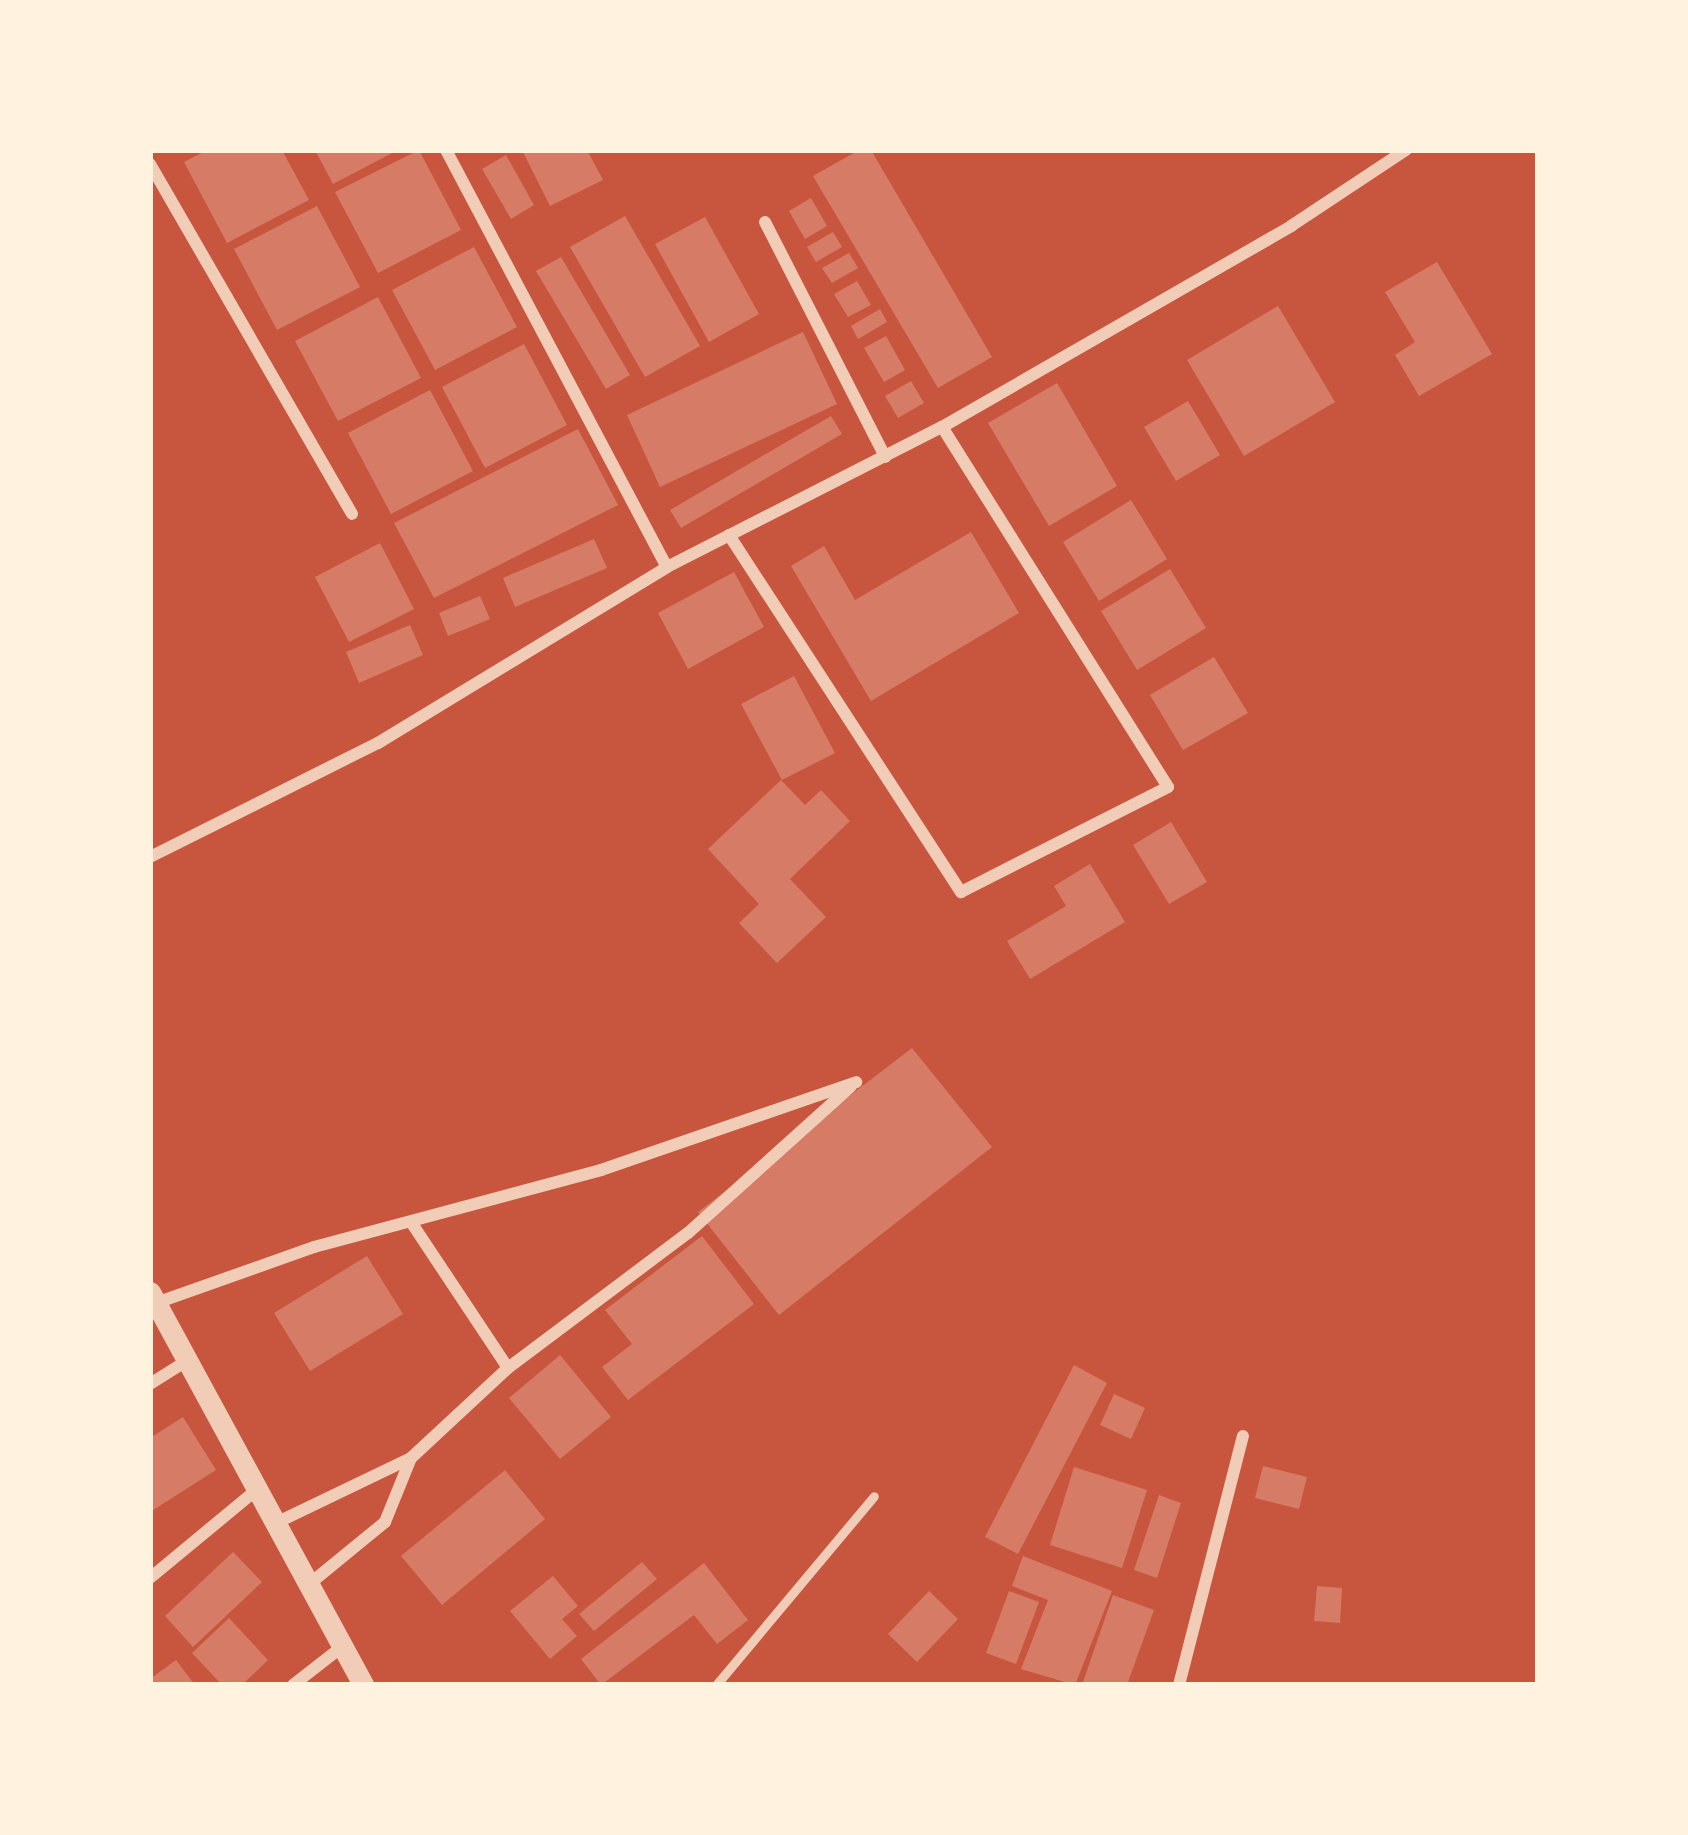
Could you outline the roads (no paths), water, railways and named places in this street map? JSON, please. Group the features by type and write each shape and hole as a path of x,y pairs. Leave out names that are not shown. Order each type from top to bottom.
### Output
{"street":[{"path":"446,150 668,567"},
{"path":"150,857 378,743 668,567 942,427 1291,226 1406,150"},
{"path":"150,164 352,514"},
{"path":"765,222 885,457"},
{"path":"729,536 961,892 1168,787 942,427"},
{"path":"278,1522 410,1458 508,1368 688,1233 856,1082 413,1225 314,1247 153,1298 278,1522 313,1581 363,1685"},
{"path":"413,1225 508,1368"},
{"path":"150,1384 189,1359"},
{"path":"1179,1685 1243,1436"},
{"path":"313,1581 385,1522 410,1458"},
{"path":"150,1578 260,1487"},
{"path":"293,1685 344,1645"}],"lane":[{"path":"716,1685 874,1496"}]}
